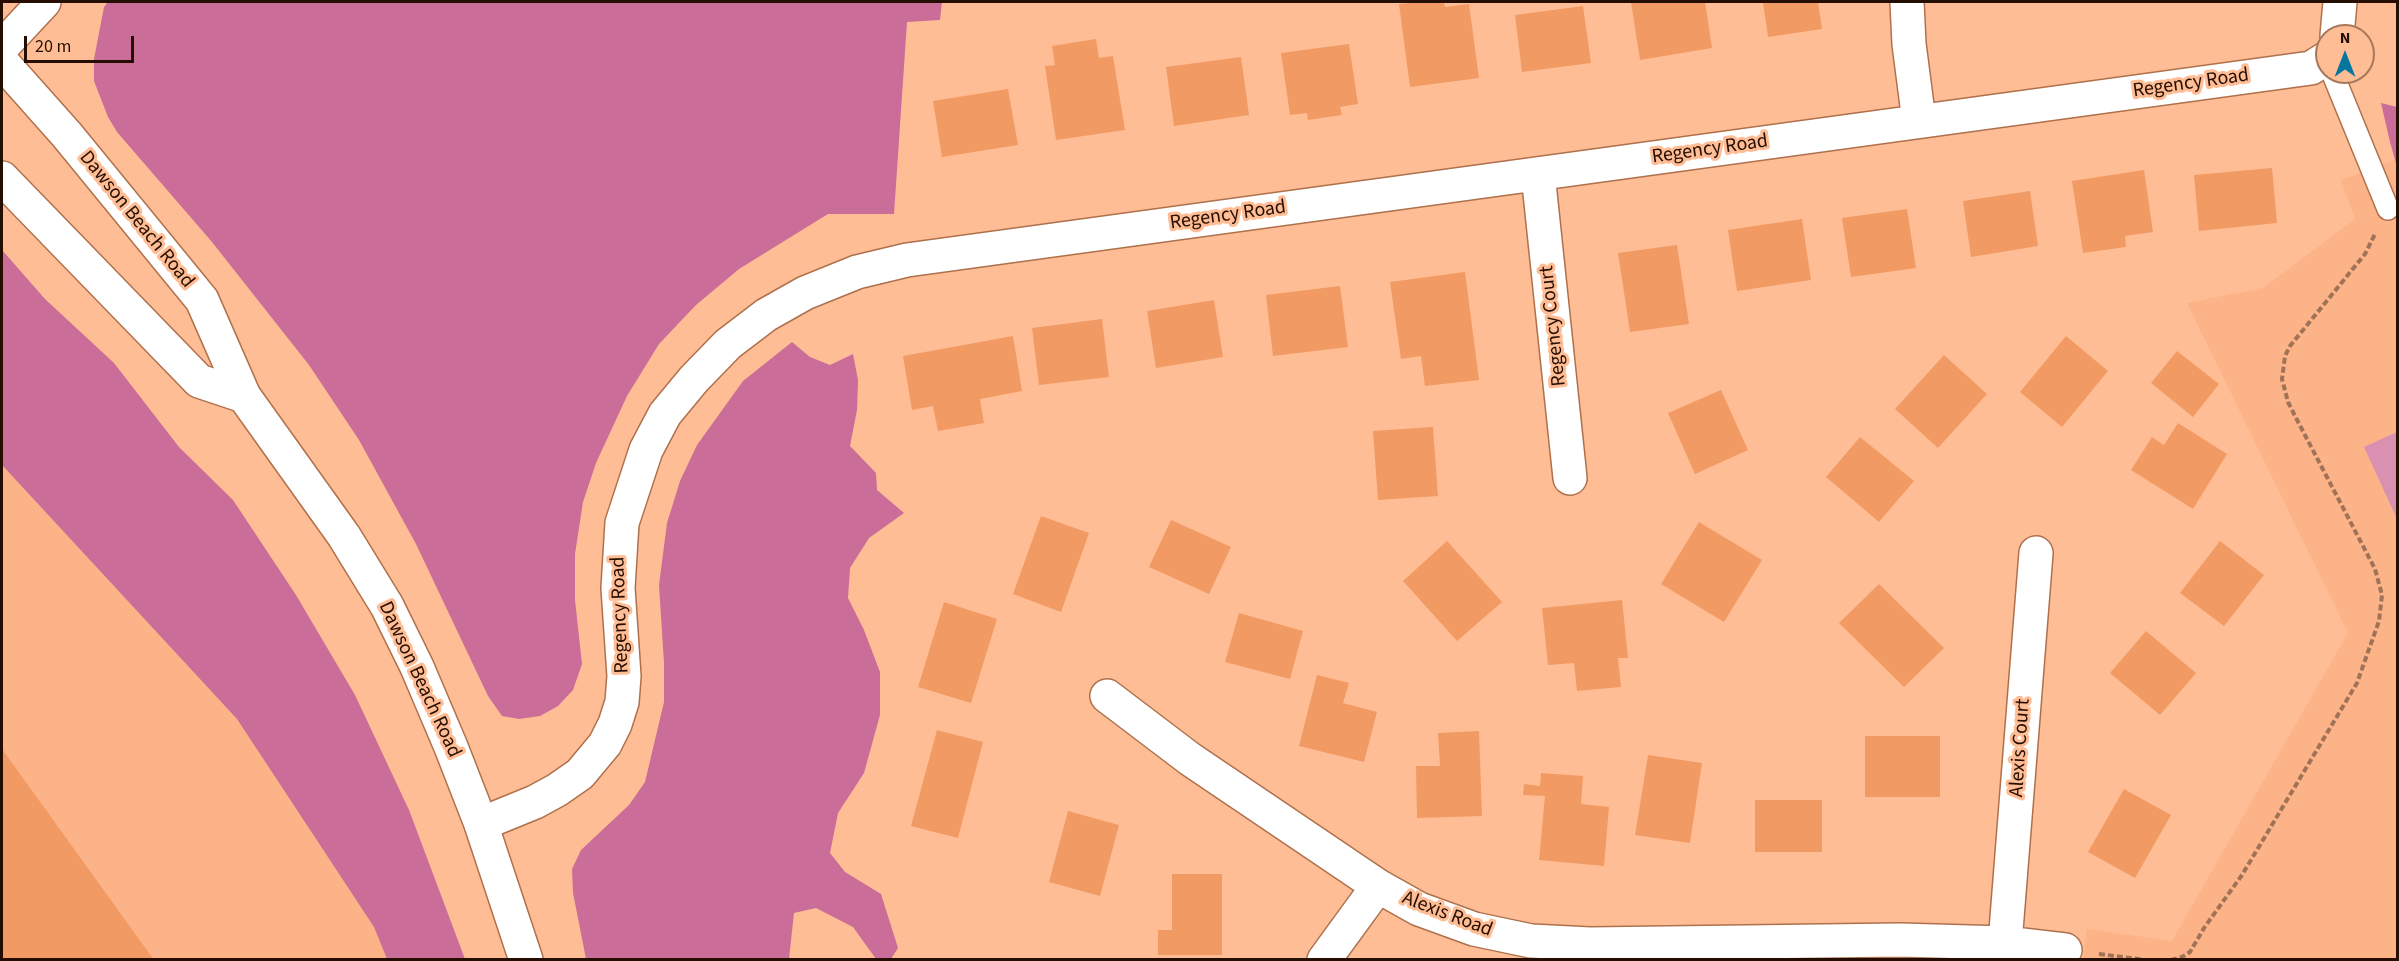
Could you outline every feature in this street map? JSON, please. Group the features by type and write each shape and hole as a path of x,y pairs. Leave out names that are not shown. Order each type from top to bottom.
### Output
{"street":[{"path":"2,47 44,2"},
{"path":"1907,2 1909,44 1919,121"},
{"path":"2338,24 2340,2"},
{"name":"Dawson Beach Road","path":"2,62 67,135 202,300 244,396 344,536 387,606 417,667 481,824 526,960"},
{"name":"Regency Road","path":"481,824 535,802 557,790 580,774 605,744 622,702 624,676 618,588 622,523 646,450 665,414 694,379 728,344 766,315 805,293 857,272 907,260 2311,68 2315,66"},
{"name":"Regency Court","path":"1538,174 1570,478"},
{"path":"2,178 200,381 244,396"},
{"name":"Alexis Court","path":"2005,943 2036,553"},
{"name":"Alexis Road","path":"1107,696 1190,759 1378,886 1419,909 1474,929 1531,941 1590,945 1789,951 1900,940 2005,943 2065,950"},
{"path":"1324,960 1378,886"}],"lane":[{"path":"2337,84 2386,204"}],"path":[{"path":"2171,960 2190,952 2204,928 2242,875 2357,683 2379,621 2382,594 2375,569 2288,402 2282,379 2282,367 2284,356 2295,339 2372,243 2386,204"},
{"path":"2065,950 2146,960"}],"shaded area":[{"path":"108,2 942,2 940,20 907,22 894,214 828,214 739,269 696,305 659,344 627,396 596,463 583,502 575,554 575,600 582,664 573,690 558,706 540,716 519,719 502,716 488,696 416,544 359,440 309,365 212,242 117,132 108,117 94,81 94,59 104,7"},
{"path":"2381,103 2397,107 2397,167 2390,142"},
{"path":"2397,159 2397,959 2083,960 2087,929 2172,941 2348,633 2187,303 2263,288 2355,219 2341,180"},
{"path":"2,250 45,299 114,363 179,447 233,500 296,595 355,695 409,810 465,959 387,959 374,927 237,719 2,465"},
{"path":"792,342 810,357 830,365 853,354 858,380 857,410 850,446 876,473 877,490 904,513 869,538 850,568 848,598 864,630 880,672 880,715 864,773 838,813 830,853 845,872 881,894 898,948 891,959 876,959 853,927 816,908 794,913 789,959 586,959 573,893 572,869 581,850 629,805 645,782 664,702 659,585 667,523 680,481 697,445 743,381"},
{"path":"2397,432 2397,519 2364,447"},
{"path":"2,465 237,719 374,927 387,959 2,959"}],"building":[{"path":"1444,2 1445,7 1469,4 1479,78 1410,87 1399,4"},
{"path":"1631,2 1705,2 1712,48 1640,60"},
{"path":"1763,2 1818,2 1822,29 1768,37"},
{"path":"1583,6 1591,63 1522,72 1515,15"},
{"path":"1096,39 1099,58 1113,56 1125,130 1056,140 1045,66 1055,65 1052,46"},
{"path":"1349,44 1358,104 1340,107 1342,115 1308,120 1307,113 1290,115 1281,53"},
{"path":"1241,57 1249,115 1174,126 1166,67"},
{"path":"1008,89 1018,145 942,157 933,101"},
{"path":"2272,168 2277,223 2199,231 2194,175"},
{"path":"2144,170 2153,232 2125,236 2126,247 2083,253 2072,181"},
{"path":"2030,191 2038,246 1971,257 1963,201"},
{"path":"1907,209 1916,268 1851,277 1842,218"},
{"path":"1802,219 1811,280 1737,291 1728,230"},
{"path":"1677,245 1689,324 1630,332 1618,253"},
{"path":"1465,272 1479,380 1425,386 1421,356 1401,359 1390,282"},
{"path":"1340,286 1348,347 1273,356 1266,295"},
{"path":"1214,300 1223,357 1156,368 1147,311"},
{"path":"1102,319 1109,377 1039,385 1032,328"},
{"path":"1013,336 1022,391 980,399 984,423 938,431 933,406 912,410 903,356"},
{"path":"2066,336 2108,371 2062,427 2020,392"},
{"path":"2177,351 2219,384 2193,417 2151,383"},
{"path":"1944,355 1987,394 1938,448 1895,409"},
{"path":"1721,390 1748,450 1695,474 1668,413"},
{"path":"2178,423 2227,454 2193,509 2131,470 2152,437 2164,445"},
{"path":"1433,427 1438,496 1378,500 1373,431"},
{"path":"1860,437 1914,481 1879,522 1826,477"},
{"path":"1041,516 1089,533 1061,612 1013,594"},
{"path":"1171,520 1231,547 1209,594 1149,567"},
{"path":"1699,522 1762,560 1724,622 1661,584"},
{"path":"1447,541 1502,602 1457,641 1403,581"},
{"path":"2220,541 2264,575 2224,626 2180,593"},
{"path":"1879,584 1944,648 1904,687 1839,623"},
{"path":"1622,600 1628,658 1618,658 1621,687 1577,691 1574,663 1548,665 1542,608"},
{"path":"944,602 997,619 971,703 918,687"},
{"path":"1239,613 1303,631 1290,679 1225,662"},
{"path":"2146,631 2196,673 2160,715 2110,673"},
{"path":"1317,675 1349,683 1343,703 1377,712 1364,762 1299,746"},
{"path":"937,730 983,742 958,838 911,826"},
{"path":"1479,731 1482,816 1417,818 1416,766 1440,766 1438,733"},
{"path":"1865,736 1940,736 1940,797 1865,797"},
{"path":"2,749 154,960 2,960"},
{"path":"1648,755 1702,763 1690,843 1635,835"},
{"path":"1541,773 1583,776 1581,804 1609,807 1604,866 1539,860 1545,796 1523,795 1524,784 1540,786"},
{"path":"2124,789 2171,815 2135,878 2088,852"},
{"path":"1755,800 1822,800 1822,852 1755,852"},
{"path":"1068,811 1119,825 1100,896 1049,882"},
{"path":"1172,874 1222,874 1222,955 1158,955 1158,930 1172,930"}]}
